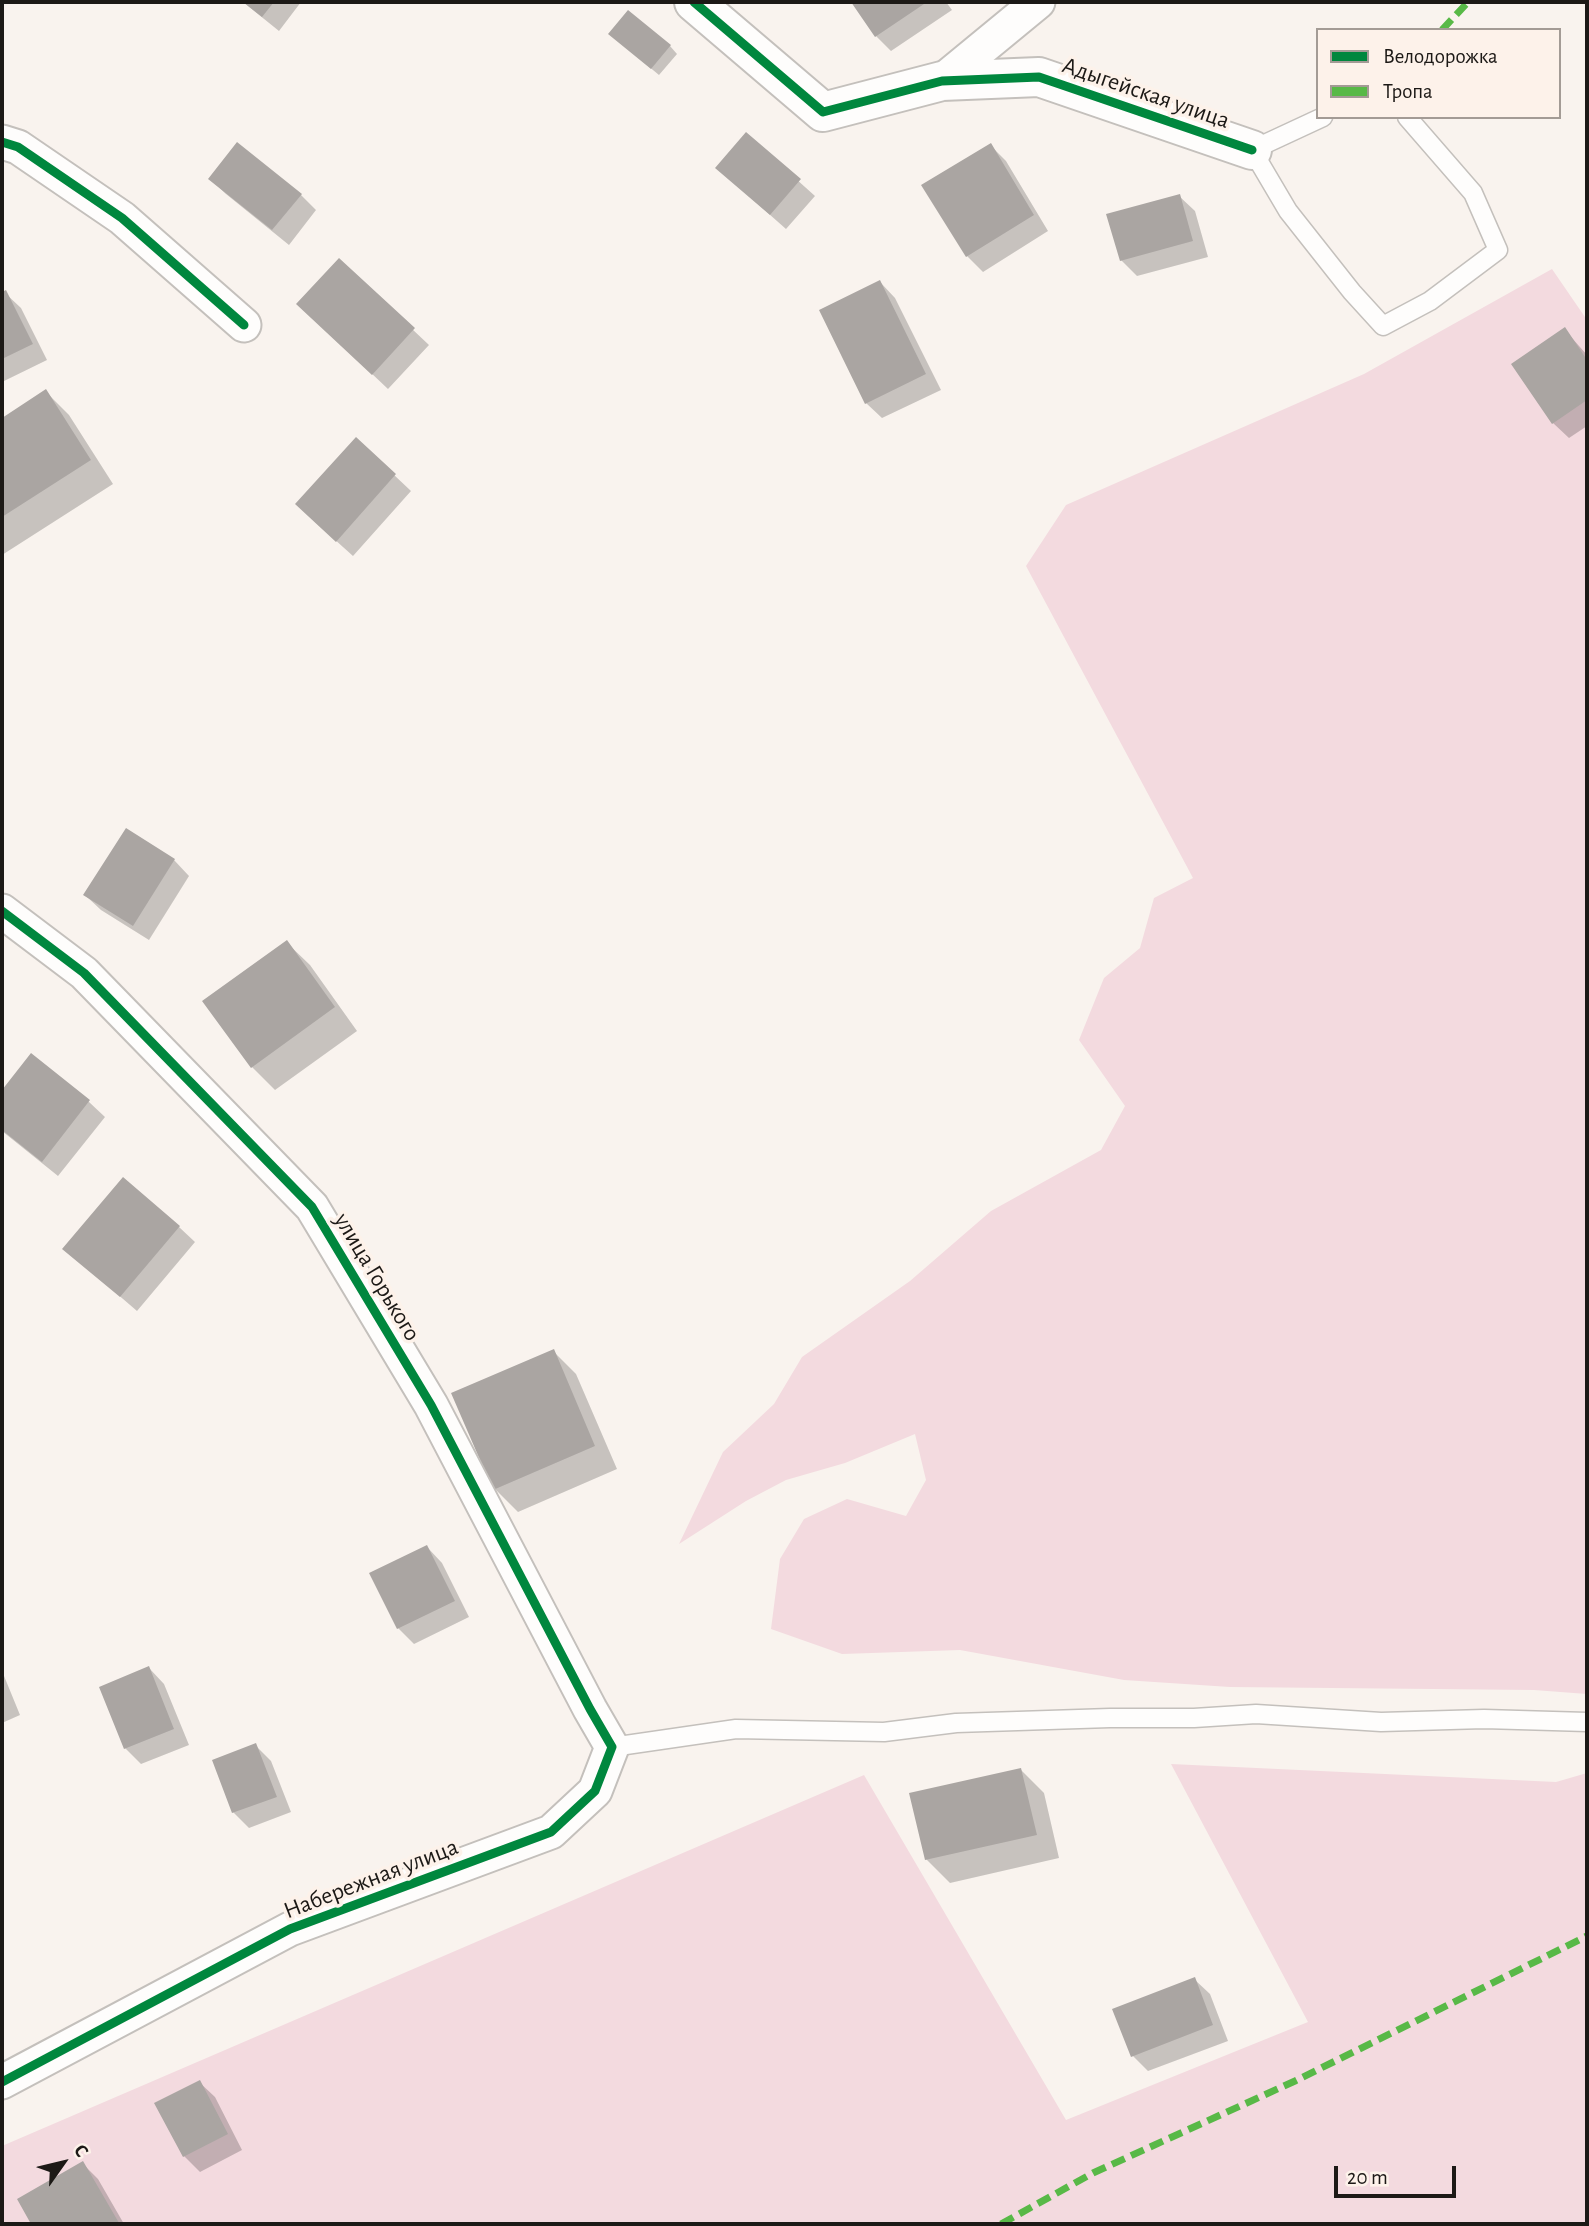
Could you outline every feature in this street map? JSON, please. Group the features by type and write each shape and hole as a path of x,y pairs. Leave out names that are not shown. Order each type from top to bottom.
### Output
{"street":[{"name":"Адыгейская улица","path":"694,2 823,113 942,81 1039,76 1252,150"},
{"path":"942,81 1038,2"},
{"path":"2,142 18,146 122,218 244,325"},
{"name":"улица Горького","path":"2,911 84,973 312,1207 431,1405 612,1747"},
{"name":"Набережная улица","path":"2,2082 290,1929 551,1832 595,1791 612,1747"}],"lane":[{"name":"Адыгейская улица","path":"1319,119 1252,150 1289,211 1352,292 1383,326 1430,301 1498,250 1473,193 1409,119"},
{"path":"612,1747 736,1729 884,1732 956,1723 1194,1718 1256,1714 1381,1722 1484,1719 1587,1722"}],"shaded area":[{"path":"1552,269 1587,320 1587,1694 1534,1690 1230,1687 1124,1680 960,1650 842,1654 771,1629 780,1559 804,1519 847,1499 906,1516 926,1480 915,1434 845,1463 786,1480 746,1501 679,1544 723,1452 774,1404 802,1357 910,1281 991,1211 1101,1150 1125,1106 1079,1040 1104,978 1140,948 1154,898 1193,878 1026,566 1066,505 1364,374"},
{"path":"1171,1764 1556,1782 1587,1773 1587,2224 2,2224 2,2146 864,1775 1066,2120 1308,2022"}],"building":[{"path":"243,2 274,2 262,17"},
{"path":"851,2 927,2 875,37"},
{"path":"628,10 671,45 651,69 608,34"},
{"path":"746,132 801,179 770,215 715,168"},
{"path":"237,142 302,194 272,230 208,179"},
{"path":"991,143 1034,215 966,257 921,185"},
{"path":"1180,194 1193,241 1120,261 1106,214"},
{"path":"339,258 415,328 372,375 296,304"},
{"path":"880,280 926,374 865,404 819,310"},
{"path":"6,290 33,344 2,359 2,292"},
{"path":"1565,327 1587,360 1587,400 1552,424 1511,364"},
{"path":"46,389 91,460 2,517 2,418"},
{"path":"356,437 396,474 336,542 295,504"},
{"path":"126,828 175,859 133,926 83,895"},
{"path":"287,940 335,1007 251,1068 202,1001"},
{"path":"31,1053 90,1100 42,1162 2,1130 2,1090"},
{"path":"123,1177 180,1226 120,1297 62,1249"},
{"path":"554,1349 595,1446 493,1490 451,1393"},
{"path":"427,1545 455,1601 397,1629 369,1573"},
{"path":"149,1666 174,1729 124,1749 99,1687"},
{"path":"256,1743 277,1797 232,1813 212,1760"},
{"path":"1021,1768 1037,1835 925,1860 909,1793"},
{"path":"1195,1977 1213,2025 1131,2057 1112,2009"},
{"path":"200,2080 228,2134 183,2157 154,2103"},
{"path":"83,2161 119,2223 31,2224 17,2199"}],"marked path":[{"path":"1444,28 1468,2"},
{"path":"1001,2224 1093,2173 1295,2081 1587,1936"}],"cycle path":[{"path":"694,2 823,112 942,81 1039,77 1252,150"},
{"path":"2,142 18,147 122,218 244,325"},
{"path":"2,911 84,973 312,1207 431,1405 612,1747 595,1791 551,1832 290,1929 2,2082"}]}
